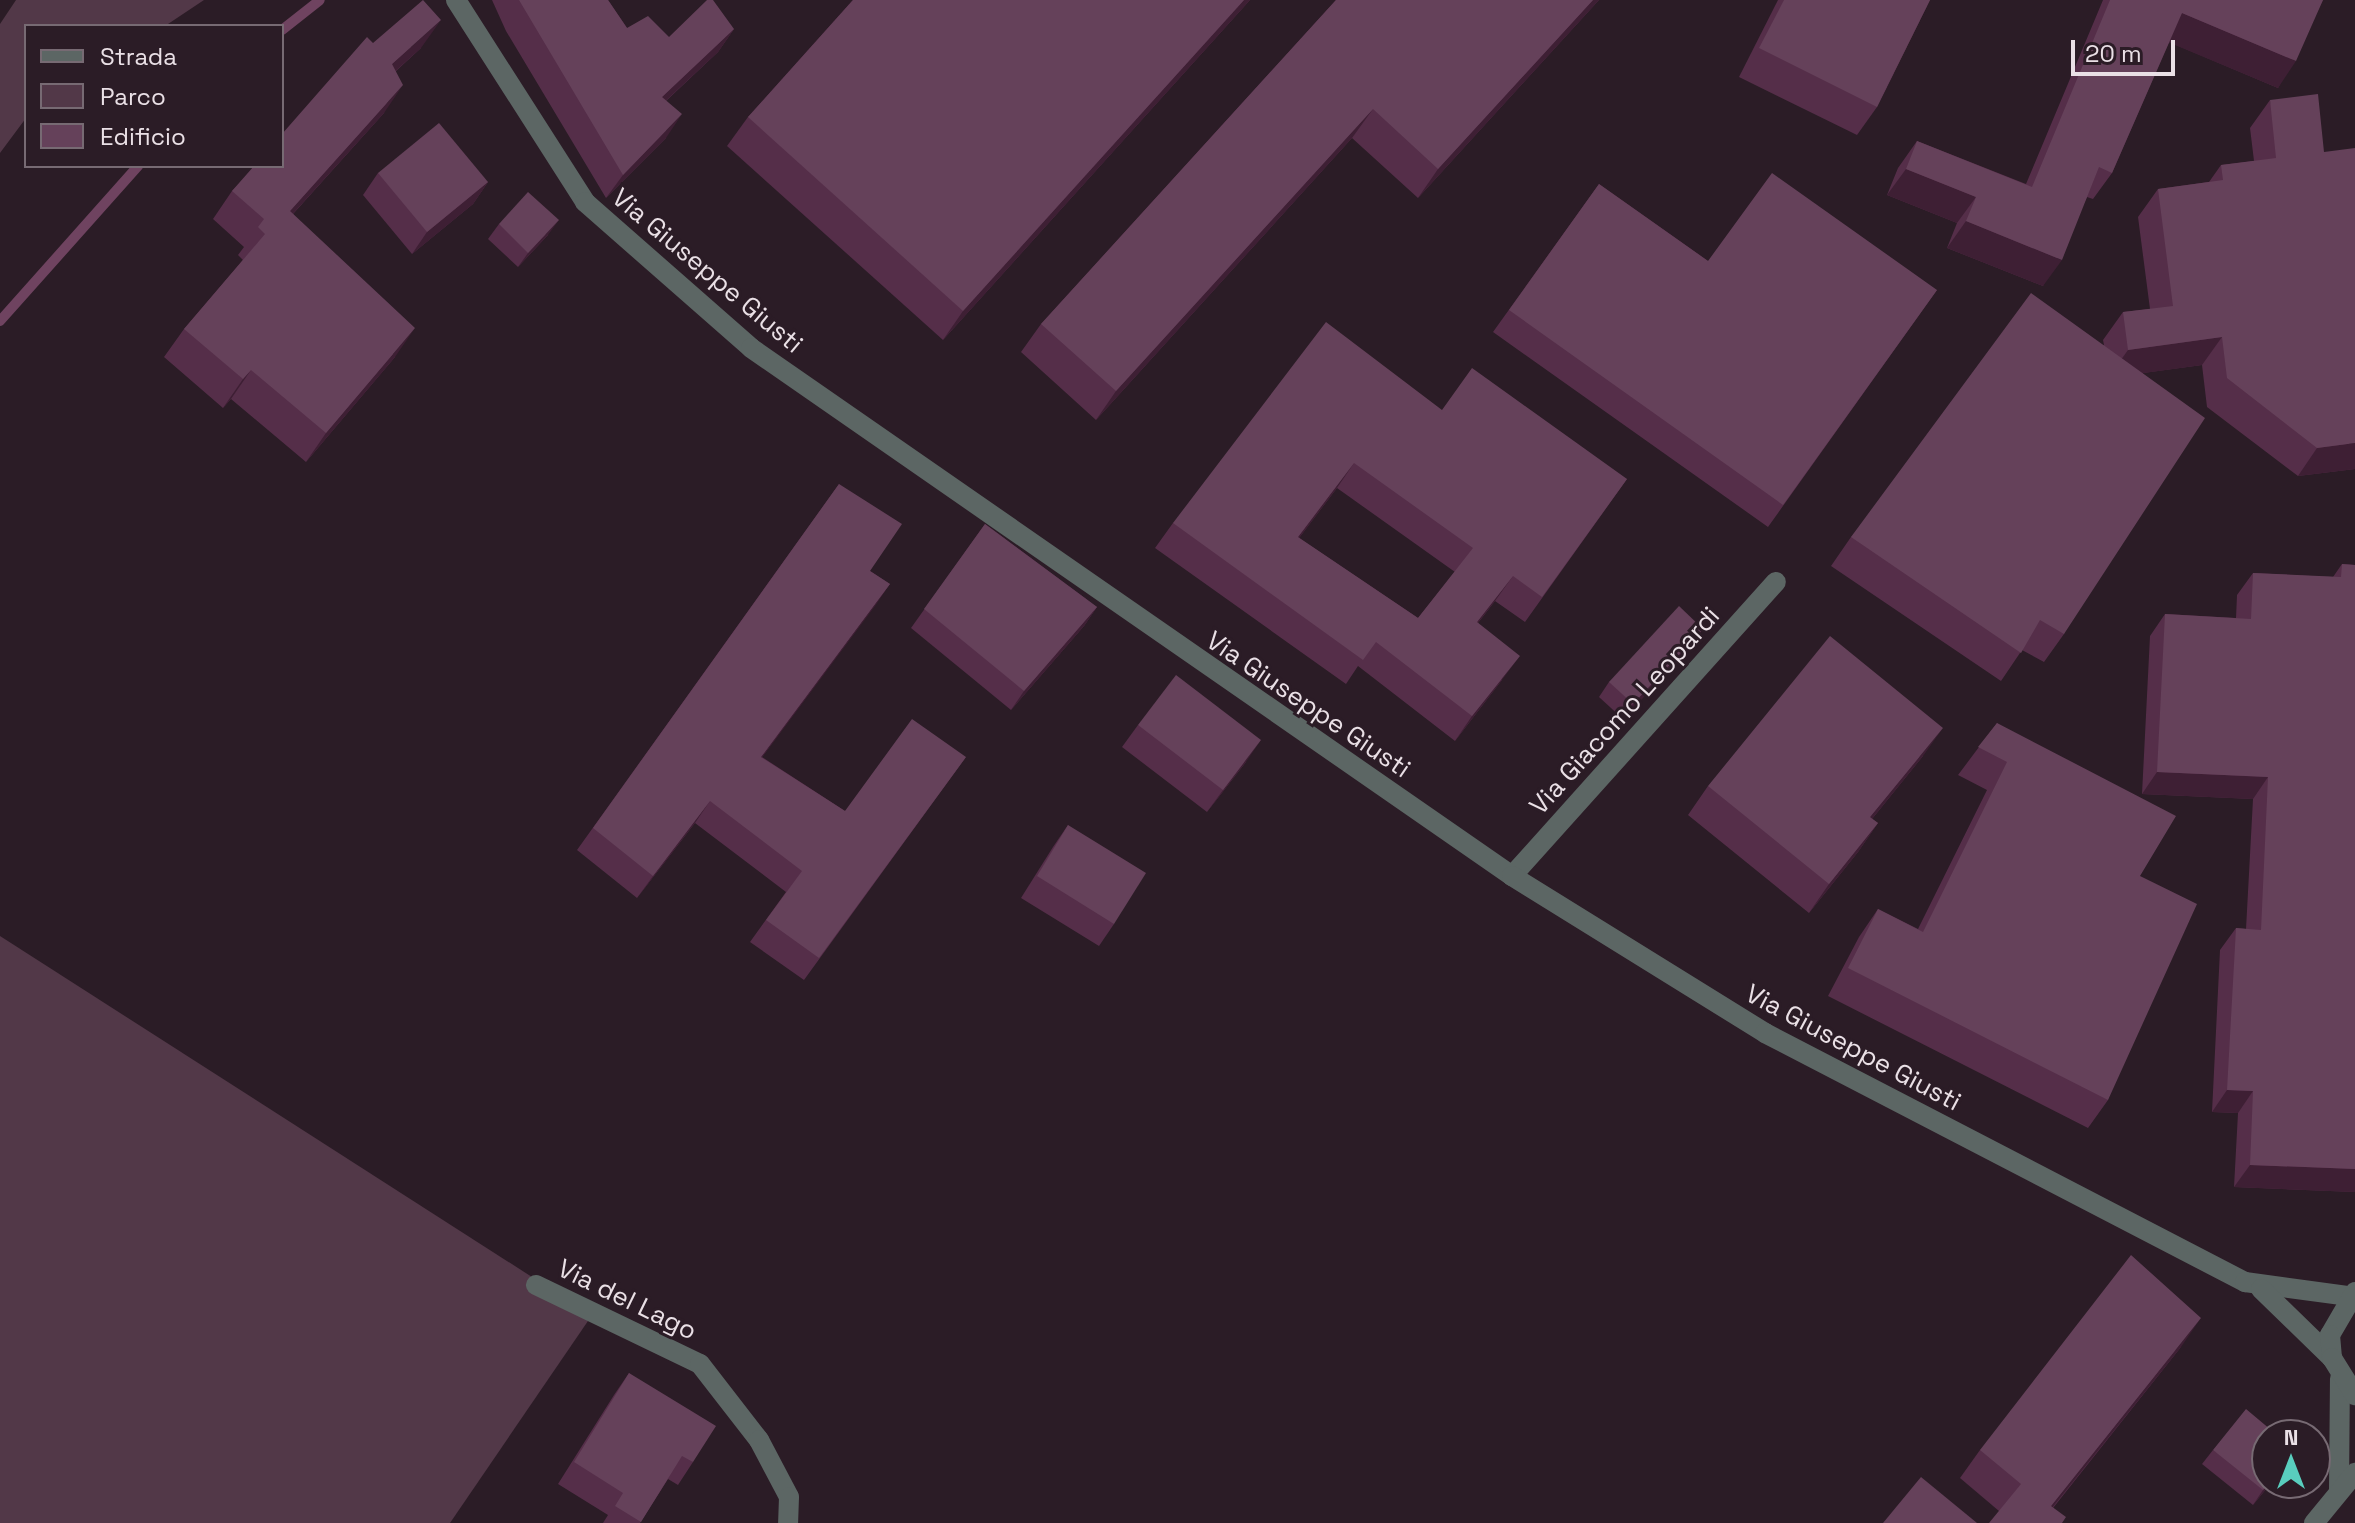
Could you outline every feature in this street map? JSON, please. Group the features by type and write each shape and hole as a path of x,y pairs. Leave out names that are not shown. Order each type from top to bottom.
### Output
{"street":[{"name":"Via Giuseppe Giusti","path":"456,0 585,202 751,348 1512,876 1765,1033 2261,1289 2332,1358"},
{"name":"Via Giacomo Leopardi","path":"1512,876 1776,582"},
{"name":"Via del Lago","path":"536,1285 700,1364 759,1440 789,1497 788,1523"},
{"name":"Via Giuseppe Giusti","path":"2261,1289 2352,1294 2330,1335 2332,1358 2340,1379 2355,1395"},
{"path":"2339,1490 2340,1379"},
{"path":"2314,1523 2355,1473"}],"green space":[{"path":"16,0 204,0 168,24 24,24 24,121 0,153 0,24"},
{"path":"0,936 571,1302 588,1321 450,1523 0,1523"}],"building":[{"path":"423,0 441,20 392,64 403,85 290,211 415,328 326,433 251,370 243,379 184,329 265,234 258,227 264,219 232,191 252,168 284,168 284,132 367,37 373,43"},
{"path":"519,0 608,0 627,28 648,16 669,37 707,0 713,0 734,29 662,97 682,114 623,175"},
{"path":"853,0 1244,0 963,311 748,117"},
{"path":"1336,0 1593,0 1438,169 1373,109 1116,391 1041,324"},
{"path":"1784,0 1930,0 1877,107 1759,48"},
{"path":"2110,0 2323,0 2296,61 2182,13 2112,173 2099,167 2062,260 1966,221 1976,197 1906,169 1917,141 2032,187"},
{"path":"2318,94 2324,152 2355,148 2355,443 2317,448 2227,378 2222,337 2128,350 2123,312 2173,306 2158,189 2223,180 2221,165 2276,158 2270,100"},
{"path":"439,123 488,182 427,232 378,173"},
{"path":"1772,173 1937,290 1783,505 1509,310 1599,184 1708,261"},
{"path":"528,192 559,220 528,253 499,224"},
{"path":"2031,293 2205,418 2064,634 2040,620 2021,653 1851,537"},
{"path":"1326,322 1442,410 1472,368 1627,479 1542,597 1513,576 1477,622 1520,656 1472,716 1376,642 1363,660 1173,523","holes":["1354,463 1473,548 1418,618 1298,537"]},
{"path":"839,484 902,524 870,571 890,584 761,757 845,811 912,719 966,757 819,958 766,920 802,871 710,801 653,876 593,828"},
{"path":"985,524 1097,607 1024,691 924,609"},
{"path":"2342,564 2355,565 2355,1169 2250,1165 2253,1091 2227,1090 2236,928 2261,930 2268,777 2157,772 2165,614 2251,619 2253,573 2341,577"},
{"path":"1679,606 1703,629 1633,704 1609,682"},
{"path":"1830,636 1943,728 1870,817 1878,823 1829,884 1708,786"},
{"path":"1176,675 1261,740 1223,790 1138,725"},
{"path":"1997,723 2176,816 2140,876 2197,904 2108,1100 1848,968 1878,909 1923,932 2007,762 1978,747"},
{"path":"1068,825 1146,873 1114,924 1037,876"},
{"path":"2131,1255 2201,1318 2051,1506 2066,1517 2062,1523 1989,1523 2021,1484 1980,1450"},
{"path":"629,1373 716,1426 693,1462 682,1456 641,1522 615,1506 623,1493 574,1462"},
{"path":"2246,1409 2258,1419 2251,1419 2251,1480 2213,1450"},
{"path":"1921,1477 1977,1523 1883,1523"}],"waterway":[{"path":"284,28 320,0"},
{"path":"0,321 136,168"}]}
